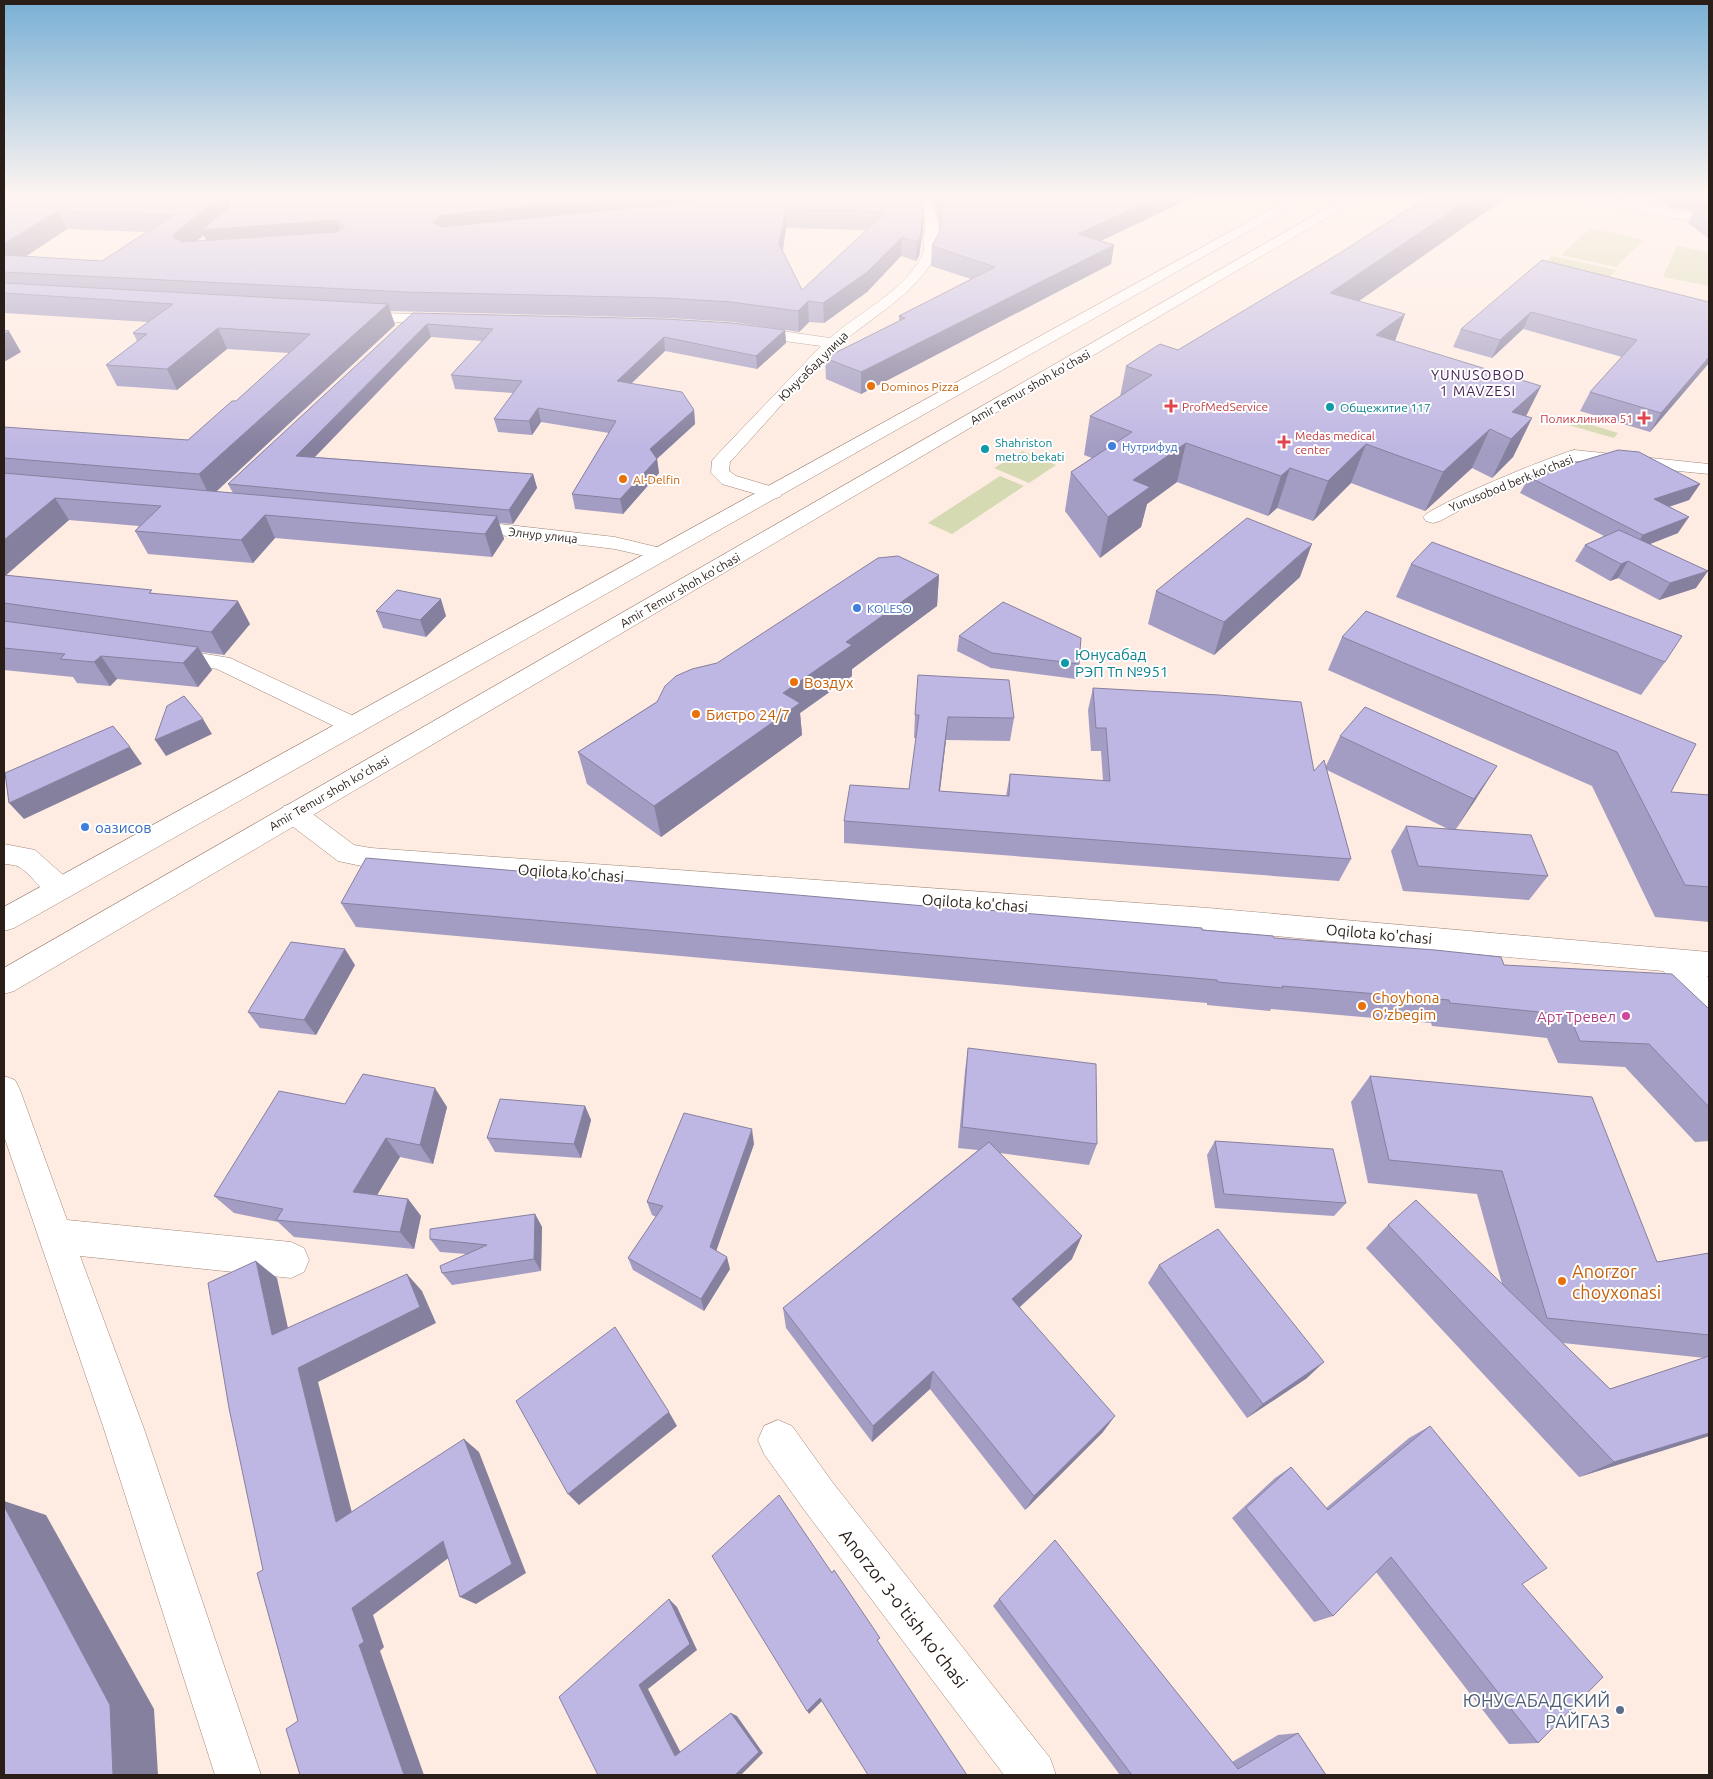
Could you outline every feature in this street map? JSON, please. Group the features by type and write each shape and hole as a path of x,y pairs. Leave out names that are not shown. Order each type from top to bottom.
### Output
{"main road":[{"name":"Юнусабад улица","path":"773,493 729,480 720,473 721,461 833,343 913,280"},
{"name":"Amir Temur shoh ko'chasi","path":"4,920 773,493 1172,280"},
{"name":"Amir Temur shoh ko'chasi","path":"4,982 293,813 1188,280"},
{"path":"344,315 460,320"},
{"path":"398,332 412,319"},
{"path":"733,329 833,343"},
{"name":"Yunusobod berk ko'chasi","path":"1433,517 1455,505 1574,456 1709,469"},
{"name":"Элнур улица","path":"441,524 615,543 662,554"},
{"path":"146,652 222,663 354,726"},
{"name":"Oqilota ko'chasi","path":"293,813 347,854 370,858 1312,928 1709,964"},
{"path":"4,854 26,856 61,889"},
{"path":"1670,960 1709,996"},
{"path":"4,1090 124,1429 238,1775"},
{"path":"55,1236 291,1260"},
{"name":"Anorzor 3-o'tish ko'chasi","path":"778,1440 819,1497 1032,1775"}],"green space":[{"path":"1678,280 1709,280 1709,286"},
{"path":"1570,418 1618,433 1614,438 1565,424"},
{"path":"1022,451 1056,465 1029,483 994,468"},
{"path":"1000,476 1024,486 952,534 928,523"}],"building":[{"path":"165,280 797,280 802,290 813,280 856,280 823,303 808,301 798,311 731,302 665,298 406,292"},
{"path":"969,280 1044,280 861,372 825,358 905,318 899,316"},
{"path":"1295,280 1349,280 1330,293 1405,314 1376,335 1541,386 1512,412 1532,418 1511,439 1490,429 1443,472 1366,444 1328,481 1290,468 1281,476 1186,443 1133,480 1150,487 1108,517 1071,472 1132,432 1090,416 1152,375 1126,366 1160,344 1178,350"},
{"path":"1518,280 1622,280 1709,302 1709,357 1661,413 1590,392 1637,340 1531,312 1500,340 1461,329"},
{"path":"4,283 388,304 199,474 4,458 4,427 188,440 232,401 236,401 310,334 218,328 167,369 106,365 147,334 133,333 173,304 4,293"},
{"path":"413,313 666,319 732,323 785,330 756,356 664,337 617,381 682,392 694,410 650,449 657,459 620,499 572,494 616,421 538,408 529,421 494,419 522,381 451,375 493,329 427,324 296,456 533,474 509,510 228,484"},
{"path":"1618,450 1639,452 1700,484 1654,499 1689,517 1643,535 1529,477"},
{"path":"4,473 497,516 485,534 265,515 241,540 135,531 161,506 55,498 4,540"},
{"path":"1247,518 1312,544 1224,622 1156,591"},
{"path":"1619,530 1708,571 1670,583 1628,561 1621,564 1585,545"},
{"path":"1432,542 1682,636 1665,662 1411,564"},
{"path":"898,556 939,575 846,642 852,645 783,693 800,703 654,806 578,752 657,702 665,686 676,676 692,669 717,663 878,558"},
{"path":"4,575 152,590 149,593 238,601 211,632 4,603"},
{"path":"397,590 441,599 420,620 376,611"},
{"path":"1003,602 1081,638 1079,664 992,653 959,636"},
{"path":"1366,611 1696,744 1671,792 1709,795 1709,887 1685,885 1617,752 1342,637"},
{"path":"4,621 198,647 183,663 101,656 94,662 60,659 65,654 4,648"},
{"path":"918,675 1009,680 1014,718 948,717 939,791 1009,796 1010,774 1110,781 1106,728 1096,728 1093,688 1301,702 1314,771 1324,760 1351,859 844,821 850,785 909,789 919,715 915,715"},
{"path":"184,696 203,719 155,740 167,706"},
{"path":"1365,707 1497,766 1474,799 1340,736"},
{"path":"113,726 130,747 9,803 5,773"},
{"path":"1406,826 1531,835 1548,876 1418,866"},
{"path":"366,858 1202,928 1202,930 1273,936 1274,938 1501,957 1504,965 1672,974 1709,1009 1709,1107 1649,1044 1580,1041 1569,1015 1450,1003 1449,1000 1282,986 1283,988 1218,982 1217,980 341,903"},
{"path":"291,942 345,949 304,1020 248,1012"},
{"path":"968,1048 1096,1064 1097,1144 962,1127"},
{"path":"363,1074 435,1088 420,1145 386,1138 353,1192 408,1199 400,1232 276,1220 283,1209 214,1196 279,1091 345,1104"},
{"path":"1370,1076 1592,1097 1657,1262 1709,1253 1709,1335 1547,1318 1502,1171 1389,1160"},
{"path":"500,1099 585,1106 574,1144 487,1138"},
{"path":"684,1113 752,1129 710,1247 727,1257 701,1299 628,1258 663,1206 647,1202"},
{"path":"1215,1141 1333,1149 1346,1203 1224,1194"},
{"path":"989,1142 1082,1236 1012,1299 1115,1416 1034,1496 933,1371 873,1426 783,1308"},
{"path":"1416,1200 1610,1389 1709,1356 1709,1433 1614,1462 1388,1225"},
{"path":"535,1214 534,1259 442,1273 440,1266 487,1245 430,1239 430,1229"},
{"path":"1218,1229 1324,1362 1263,1404 1159,1265"},
{"path":"256,1261 272,1335 407,1274 420,1307 298,1368 336,1522 464,1439 512,1564 460,1597 443,1541 352,1608 364,1642 359,1645 404,1775 300,1775 286,1729 298,1721 257,1573 263,1570 229,1408 208,1283"},
{"path":"615,1327 669,1412 568,1494 516,1401"},
{"path":"1430,1426 1547,1568 1522,1584 1603,1677 1538,1743 1391,1557 1333,1616 1246,1508 1291,1467 1328,1510"},
{"path":"779,1495 832,1573 834,1570 880,1638 877,1640 967,1775 868,1775 820,1698 807,1711 712,1556"},
{"path":"4,1506 110,1705 113,1775 4,1775"},
{"path":"1055,1540 1238,1769 1298,1733 1326,1775 1132,1775 999,1599"},
{"path":"669,1599 690,1644 639,1685 675,1756 731,1713 759,1752 735,1775 598,1775 559,1697"}],"place":[{"name":"Dominos Pizza","path":"871,386"},
{"name":"ProfMedService","path":"1171,406"},
{"name":"Общежитие 117","path":"1330,407"},
{"name":"Поликлиника 51","path":"1644,418"},
{"name":"Medas medical center","path":"1284,442"},
{"name":"Нутрифуд","path":"1112,446"},
{"name":"Shahriston metro bekati","path":"985,449"},
{"name":"Al-Delfin","path":"623,479"},
{"name":"KOLESO","path":"857,608"},
{"name":"Юнусабад РЭП Тп №951","path":"1065,663"},
{"name":"Воздух","path":"794,682"},
{"name":"Бистро 24/7","path":"696,714"},
{"name":"оазисов","path":"85,827"},
{"name":"Choyhona O'zbegim","path":"1362,1006"},
{"name":"Арт Тревел","path":"1626,1016"},
{"name":"Anorzor choyxonasi","path":"1562,1281"},
{"name":"ЮНУСАБАДСКИЙ РАЙГАЗ","path":"1620,1710"}],"district":[{"name":"YUNUSOBOD 1 MAVZESI","path":"1478,384"}]}
